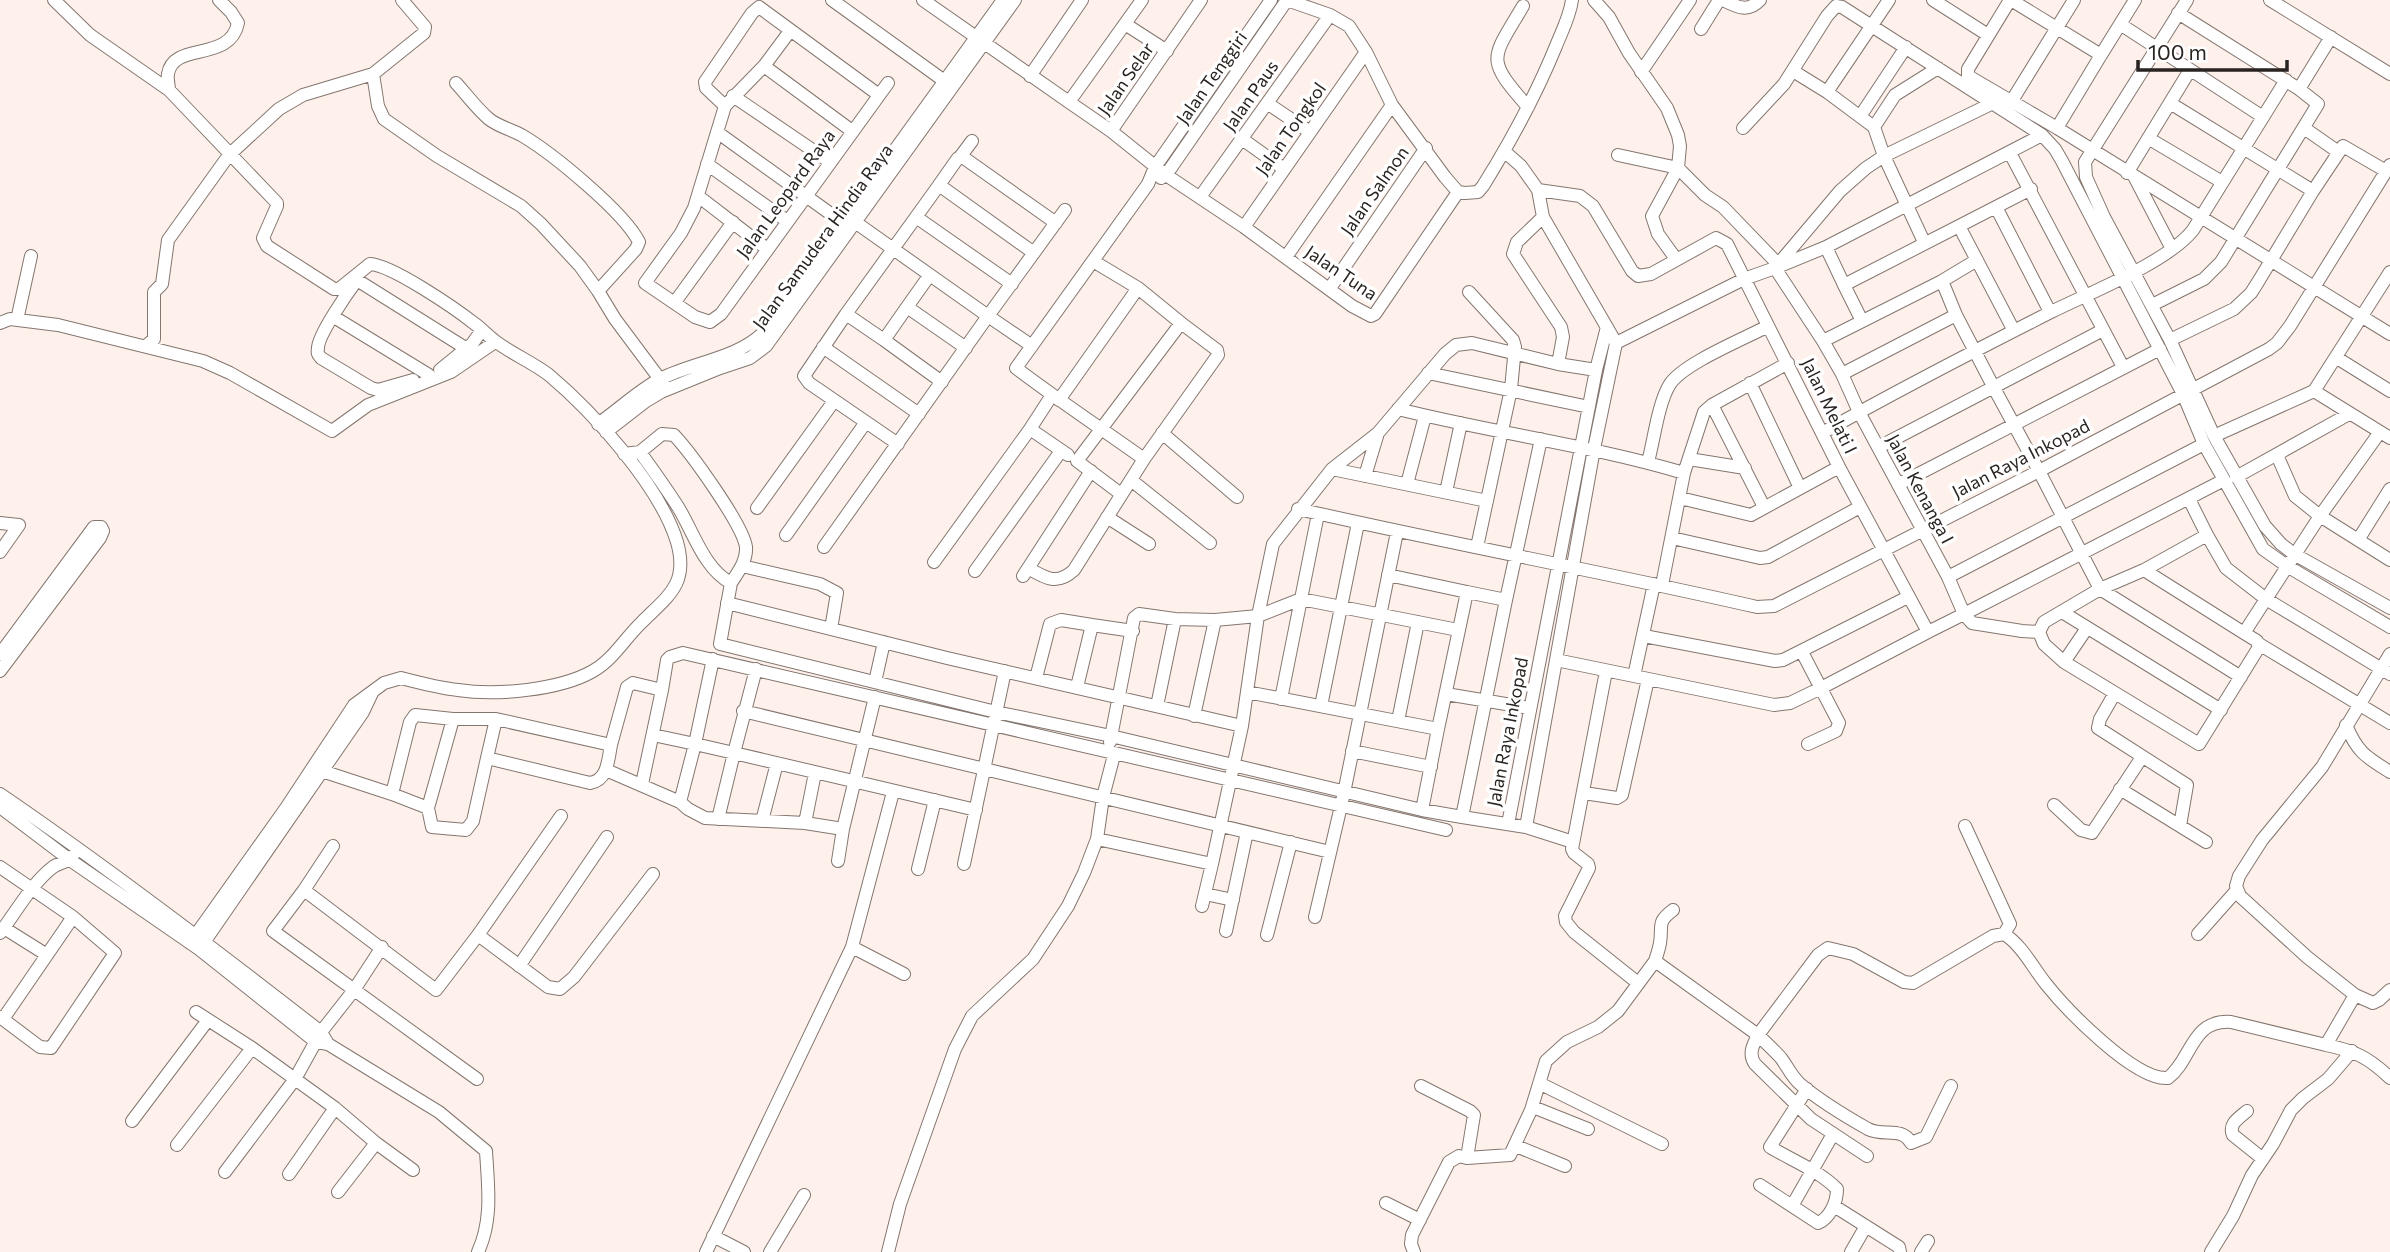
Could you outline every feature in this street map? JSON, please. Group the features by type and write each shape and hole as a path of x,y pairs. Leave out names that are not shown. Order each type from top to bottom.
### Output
{"street":[{"path":"54,0 90,35 169,90 277,203 264,238 267,246 334,289 339,289 370,264 377,265 448,306 495,342 547,374 602,428 646,483 677,542 681,566 677,585 671,595 610,658 594,671 573,680 532,688 475,692 401,678 384,683 354,705 197,942"},
{"path":"169,90 168,72 174,63 186,54 230,41 236,32 239,23 219,0"},
{"path":"147,345 154,339 154,292 162,284 168,240 229,155 279,109 303,95 373,74 426,30 402,0"},
{"path":"832,0 948,84"},
{"name":"Jalan Samudera Hindia Raya","path":"980,40 1003,0"},
{"name":"Jalan Samudera Hindia Raya","path":"602,428 664,384 756,340 827,251 980,40 1015,0"},
{"path":"1030,76 1082,0"},
{"path":"1069,102 1142,0"},
{"name":"Jalan Selar","path":"1160,171 1111,131 1201,0"},
{"name":"Jalan Tenggiri","path":"1160,171 1271,0"},
{"path":"1287,0 1330,15 1349,26 1366,52 1392,105 1445,177 1458,191 1471,194 1478,192 1528,107 1570,12 1572,0"},
{"name":"Jalan Tenggiri","path":"1160,171 1287,0"},
{"path":"1594,0 1609,17 1676,126 1680,146 1678,168 1651,216 1658,234 1676,259"},
{"path":"1641,72 1690,0"},
{"path":"1701,29 1721,0 1750,8 1760,0"},
{"path":"1827,92 1888,0"},
{"path":"1933,0 1988,35"},
{"path":"2101,55 2010,0 1967,74 2042,135 2055,149 2128,274 2165,345 2263,549 2390,626"},
{"path":"2008,107 2074,0"},
{"path":"2056,128 2135,0"},
{"path":"2165,345 2152,305 2128,274 2086,177 2085,162 2187,0"},
{"path":"2270,0 2390,74"},
{"path":"931,2 1030,76 1111,131"},
{"path":"1523,6 1500,47 1496,60 1502,77 1528,107"},
{"path":"1743,128 1766,105 1793,71 1836,6 1993,103 2056,128 2390,334"},
{"path":"830,162 706,88 705,82 752,13 759,7 879,95"},
{"path":"2152,305 2204,279 2221,262 2318,104 2286,80 2178,13"},
{"name":"Jalan Paus","path":"1200,197 1330,15"},
{"path":"1125,24 1167,51"},
{"path":"2120,24 2263,117"},
{"path":"733,222 675,302 645,283 686,225 729,101 764,66 790,31"},
{"path":"2299,89 2330,37"},
{"path":"1861,115 1906,47"},
{"name":"Jalan Tongkol","path":"1244,227 1366,52"},
{"path":"764,66 852,131"},
{"path":"1874,127 1895,95 1938,68"},
{"path":"2131,175 2148,138 2190,70"},
{"path":"1793,71 1861,115 1874,127 1884,156 1924,242"},
{"path":"373,74 378,106 384,119 437,156 521,206 556,240 598,291 615,319 664,384"},
{"path":"1824,432 2050,312 2128,274 2187,238 2286,80"},
{"path":"456,83 490,119 523,136 558,160 606,203 635,234 639,242 636,249 598,291"},
{"name":"Jalan Leopard Raya","path":"675,302 695,317 710,323 721,314 888,83"},
{"path":"1267,103 1310,132"},
{"path":"1504,151 1521,166 1538,190 1543,217 1616,343 1776,265 1848,182 1884,156 1993,103"},
{"path":"2170,103 2313,191"},
{"path":"1286,257 1392,105"},
{"path":"2304,128 2337,151"},
{"path":"717,132 805,196 892,250 1032,346"},
{"path":"1618,155 1678,168 1705,195 1723,206 1776,265 1783,267 2042,135"},
{"path":"2148,138 2222,182"},
{"path":"1242,139 1284,169"},
{"path":"898,444 808,383 804,376 972,141"},
{"path":"1899,484 2234,309 2251,293 2337,151 2343,146 2388,168"},
{"name":"Jalan Salmon","path":"1330,288 1426,148"},
{"path":"2010,153 2123,367"},
{"path":"960,157 1056,223"},
{"path":"707,164 787,221"},
{"name":"Jalan Raya Inkopad","path":"1298,509 1397,532 1765,607 1783,603 2258,356 2277,343 2388,168"},
{"path":"1144,459 1016,368 1160,171"},
{"name":"Jalan Tuna","path":"1160,171 1371,316 1376,314 1458,191"},
{"path":"2131,175 2172,249"},
{"path":"939,185 1034,253"},
{"path":"1538,190 1586,199 1593,206 1632,271 1639,276 1651,274 1719,238 1727,244 1744,279"},
{"path":"1844,285 1924,242 2031,190"},
{"path":"698,196 767,249"},
{"path":"1996,207 2050,312"},
{"path":"824,547 1065,210"},
{"path":"916,217 1012,284"},
{"path":"1543,217 1517,242 1513,254 1562,327 1558,364"},
{"path":"1959,226 2014,331"},
{"path":"1826,247 1862,321"},
{"path":"16,320 31,256"},
{"path":"1823,341 1942,281 1977,260"},
{"path":"1091,471 1025,572 1062,579 1074,570 1144,459 1219,353 1138,288 1093,261"},
{"name":"Jalan Kenanga I","path":"1776,265 1842,374 1859,412 1948,577 1964,614"},
{"path":"1948,577 2209,440 2314,391 2390,272"},
{"path":"884,340 929,275"},
{"name":"Jalan Melati I","path":"1744,279 1824,432 1839,467 1928,632"},
{"path":"467,349 357,280 318,345 317,353 370,388 378,390 442,369 467,349 482,330"},
{"path":"1942,281 1956,315 2100,589 2241,677"},
{"path":"934,562 1030,429 1138,288"},
{"path":"1469,292 1513,340 1515,353 1511,389 1476,547"},
{"path":"907,307 966,348"},
{"path":"846,314 942,382"},
{"path":"1842,374 1956,315"},
{"path":"334,317 429,375"},
{"path":"0,323 16,320 58,325 147,345 217,366 332,431 368,405 451,372 495,342"},
{"path":"1077,461 1181,323"},
{"path":"1648,462 1666,391 1675,377 1768,326"},
{"name":"Jalan Raya Inkopad","path":"1527,827 1574,567 1590,407 1607,327"},
{"path":"1878,447 2103,330"},
{"path":"1233,900 1204,900 1242,726 1270,549 1298,509 1332,469 1378,433 1450,349 1463,343 1472,343 1558,364 1596,370"},
{"name":"Jalan Raya Inkopad","path":"1508,824 1560,564 1616,343"},
{"path":"823,347 919,414"},
{"path":"2337,358 2390,391"},
{"path":"1634,676 1702,416 1712,405 1788,363"},
{"path":"1428,373 1590,407"},
{"path":"1750,383 1800,488"},
{"path":"2244,633 2320,516 2385,435 2314,391"},
{"path":"757,508 834,401"},
{"path":"1712,405 1764,507"},
{"path":"1398,409 1588,448 1685,473"},
{"path":"1556,660 1774,705 1790,703 2277,455 2349,414"},
{"path":"1407,484 1425,416"},
{"path":"786,535 866,422"},
{"path":"1446,492 1461,423"},
{"path":"1030,429 1121,494"},
{"path":"1162,433 1237,497"},
{"path":"1365,476 1378,433"},
{"path":"624,454 640,452 662,434 670,434 677,439 724,501 744,539 745,557 731,583 720,645 875,682 995,718 1111,746 1422,810 1527,827 1573,842"},
{"path":"1462,817 1541,439"},
{"path":"975,571 1061,451"},
{"path":"640,452 677,506 704,554 721,578 731,583"},
{"path":"2277,455 2295,496 2320,516 2390,560"},
{"path":"1689,459 1745,468"},
{"path":"1680,498 1751,514 1839,467"},
{"path":"1332,469 1487,500"},
{"path":"2230,479 2274,537 2294,554 2390,608"},
{"path":"1131,480 1210,543"},
{"path":"2358,540 2390,489"},
{"path":"2189,499 2226,568 2266,599 2386,671"},
{"path":"1672,538 1760,558 1768,557 1860,507"},
{"path":"1282,699 1318,514"},
{"path":"1107,517 1149,544"},
{"path":"0,523 19,525 0,552"},
{"path":"1321,706 1358,523"},
{"path":"0,654 94,527 101,527 103,531 100,537 0,671"},
{"path":"1315,917 1344,793 1397,532"},
{"path":"2207,536 2144,570 2100,589 2044,622 2039,632 2044,644 2064,662 2199,744 2259,644"},
{"path":"742,566 820,584 837,593 831,629"},
{"path":"2144,570 2259,644 2390,723"},
{"path":"1388,575 1506,600"},
{"path":"1422,810 1467,592"},
{"path":"1644,636 1775,661 1783,660 1908,597"},
{"path":"888,1252 908,1180 964,1029 972,1016 1042,947 1079,885 1097,839 1134,618 1139,614 1175,619 1215,620 1258,616 1301,599 1458,630"},
{"path":"727,603 1242,726"},
{"path":"2062,612 2221,710"},
{"path":"1964,614 1972,623 2039,632"},
{"path":"1157,706 1175,619"},
{"path":"1037,678 1050,624 1061,620 1133,631"},
{"path":"1194,716 1215,620"},
{"path":"1398,721 1418,622"},
{"path":"1077,687 1092,625"},
{"path":"2064,662 2087,628"},
{"path":"875,682 884,642"},
{"path":"1802,652 1839,726 1835,731 1808,744"},
{"path":"642,784 667,660 682,653 875,697 995,718"},
{"path":"2390,654 2386,671 2360,704 2314,779 2253,854 2235,886 2239,896 2355,995 2373,1003 2390,990"},
{"path":"680,802 713,659"},
{"path":"718,819 743,711 756,669"},
{"path":"964,864 1005,671"},
{"path":"1606,671 1573,842 1574,853 1589,866 1567,911 1566,922 1574,932 1639,983"},
{"path":"1584,793 1617,798 1622,794 1648,679"},
{"path":"487,758 590,783 597,782 606,770 627,687 633,683 662,690"},
{"path":"1247,692 1438,729"},
{"path":"197,942 322,771 363,712 372,693"},
{"path":"2115,693 2100,719 2098,728 2187,785 2180,826"},
{"path":"1446,694 1530,708"},
{"path":"838,861 843,829 875,697"},
{"path":"743,711 1330,852"},
{"path":"392,794 415,715 453,719 496,719 611,745"},
{"path":"453,719 428,808 432,827 466,830 470,829 496,719"},
{"path":"2346,726 2364,756 2390,772"},
{"path":"653,735 975,810"},
{"path":"1111,746 1233,773 1341,807 1446,830"},
{"path":"1352,751 1431,767"},
{"path":"2054,805 2081,830 2092,833 2142,757"},
{"path":"762,821 777,763"},
{"path":"606,770 680,802 688,810 701,816 805,823 843,829"},
{"path":"322,771 428,808"},
{"path":"805,823 815,773"},
{"path":"2120,789 2206,842"},
{"path":"706,1252 852,947 893,792"},
{"path":"0,794 56,840 69,860 197,942"},
{"path":"918,869 935,800"},
{"path":"0,807 56,840 79,848 321,1040 439,1112 486,1151 490,1205 485,1236 478,1252"},
{"path":"304,890 436,990 561,816"},
{"path":"1867,1156 1795,1105 1751,1059 1751,1050 1758,1035 1818,955 1828,948 1853,954 1904,982 1913,983 1993,936 2004,934 2010,924 1965,826"},
{"path":"1226,931 1247,832"},
{"path":"519,966 607,837"},
{"path":"1097,839 1212,864"},
{"path":"54,866 56,840"},
{"path":"1267,935 1291,842"},
{"path":"333,845 273,931 477,1079"},
{"path":"47,955 2,931 54,866 69,860 79,848"},
{"path":"0,867 73,916 114,949 114,957 51,1048 40,1047 2,1018 73,916"},
{"path":"478,935 548,987 555,989 565,986 653,874"},
{"path":"2198,934 2237,890"},
{"path":"1414,1252 1412,1235 1449,1163 1459,1156 1510,1155 1533,1107 1541,1084 1541,1072 1551,1055 1618,1011 1655,961 1660,943 1659,926 1662,919 1673,910"},
{"path":"2004,934 2015,943 2055,996 2087,1028 2113,1051 2153,1077 2168,1078 2173,1075 2189,1045 2207,1028 2216,1022 2231,1022 2352,1051 2372,1061 2390,1078"},
{"path":"225,1172 295,1079 382,947"},
{"path":"852,947 904,974"},
{"path":"1655,961 1758,1035 1782,1059 1798,1082 1868,1129 1880,1133 1900,1133 1912,1143 1926,1137 1951,1086"},
{"path":"2326,1045 2355,995"},
{"path":"196,1012 252,1048 335,1108 413,1170"},
{"path":"132,1121 208,1020"},
{"path":"177,1145 252,1048"},
{"path":"2211,1252 2233,1216 2252,1175 2297,1103 2328,1079 2352,1051"},
{"path":"1541,1084 1662,1144"},
{"path":"1421,1086 1461,1105 1474,1115 1467,1157"},
{"path":"1760,1185 1818,1223 1824,1221 1834,1206 1837,1189 1812,1170 1770,1147 1807,1089"},
{"path":"1533,1107 1588,1129"},
{"path":"289,1174 335,1108"},
{"path":"2247,1111 2231,1125 2231,1130 2233,1135 2263,1159"},
{"path":"1791,1206 1833,1134"},
{"path":"338,1192 376,1143"},
{"path":"1516,1146 1564,1166"},
{"path":"770,1252 804,1195"},
{"path":"1386,1203 1420,1220"},
{"path":"1834,1206 1902,1251"},
{"path":"1851,1252 1866,1226"},
{"path":"713,1236 744,1252"}]}
